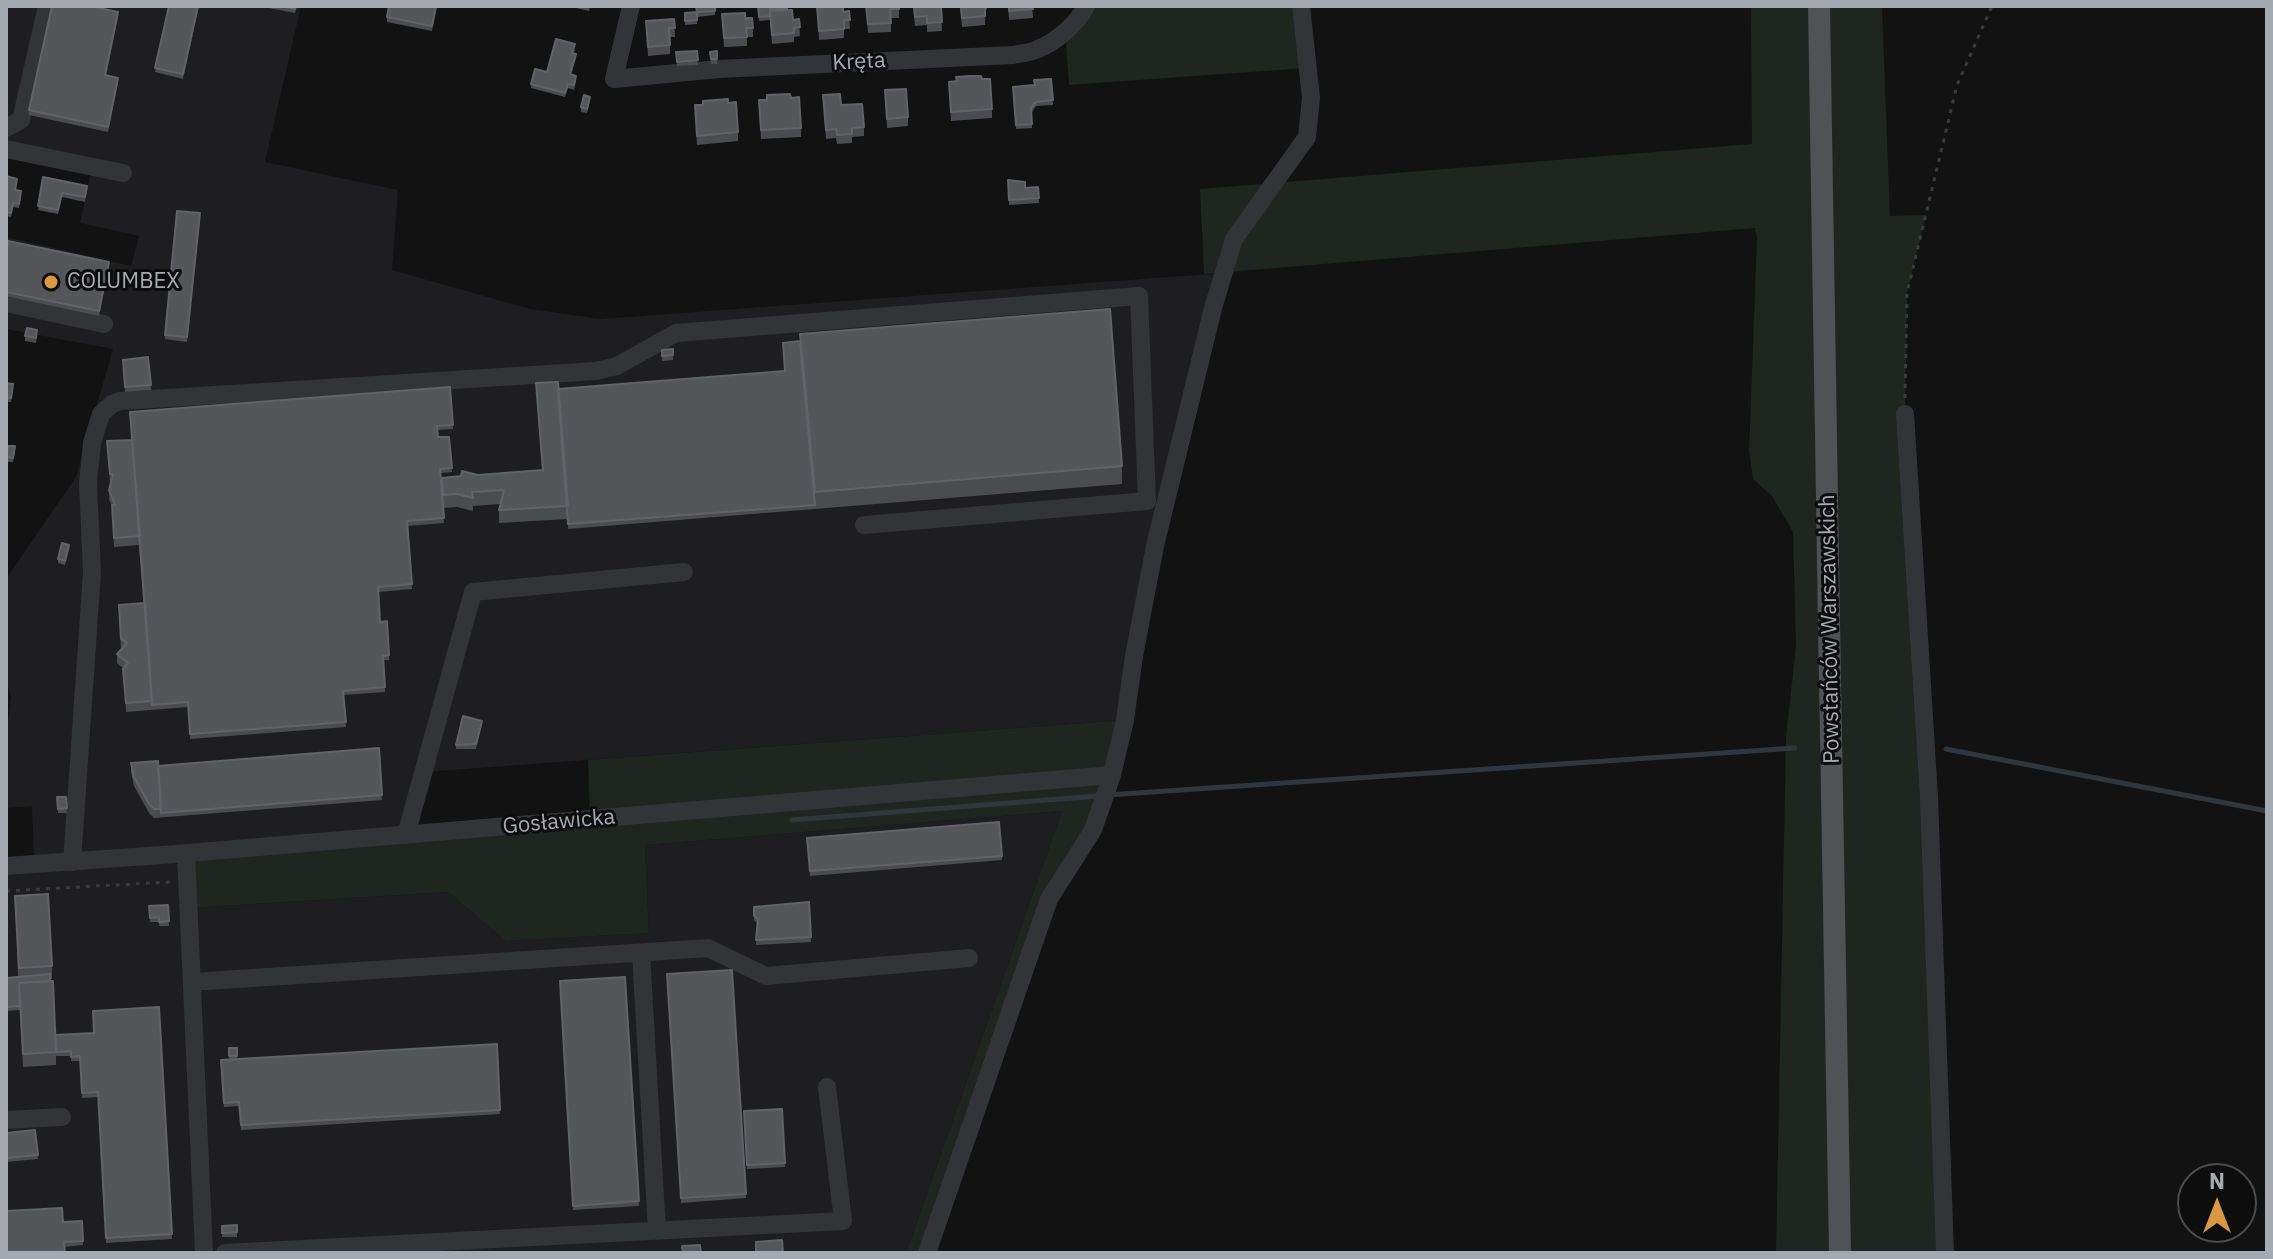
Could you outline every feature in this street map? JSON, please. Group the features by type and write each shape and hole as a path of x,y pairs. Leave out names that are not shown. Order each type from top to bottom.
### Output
{"main road":[{"name":"Powstańców Warszawskich","path":"1819,6 1829,470 1833,986 1840,1253"}],"street":[{"path":"6,128 21,120 47,6"},
{"name":"Kręta","path":"631,6 614,79 719,69 1013,55 1038,50 1060,35 1086,6"},
{"path":"927,1253 1049,899 1093,830 1112,775 1125,720 1155,546 1213,308 1234,239 1307,137 1311,98 1301,6"},
{"path":"6,149 123,173"},
{"path":"72,862 92,572 88,483 92,443 101,414 112,404 120,401 596,371 617,366 676,333 1139,296 1147,501 864,525"},
{"path":"6,303 104,324"},
{"path":"1905,414 1929,797 1945,1253"},
{"path":"406,835 473,592 684,572"},
{"name":"Gosławicka","path":"6,866 1112,775"},
{"path":"186,853 204,1253"},
{"path":"192,982 708,948 766,976 969,958"},
{"path":"641,953 657,1231"},
{"path":"225,1253 425,1248 843,1221 827,1087"},
{"path":"6,1120 62,1117"}],"path":[{"path":"1905,414 1907,293 1957,85 1992,6"},
{"path":"6,891 187,881"}],"shaded area":[{"path":"6,6 301,6 265,162 398,190 392,270 530,309 601,319 1224,273 1125,720 424,772 406,835 189,908 448,892 506,941 649,933 645,845 1062,811 906,1253 6,1253 6,866 34,864 32,806 6,808 6,738 11,696 6,681 6,579 76,477 113,349 6,329 6,237 131,266 139,236 80,223 92,167 6,149"},
{"path":"1086,6 1301,6 1307,68 1069,85 1065,31"},
{"path":"1751,6 1882,6 1890,216 1926,215 1907,293 1905,414 1945,1253 1776,1253 1786,737 1796,647 1793,532 1772,496 1753,479 1749,450 1755,228 1204,274 1200,189 1752,144"},
{"path":"1125,720 1112,775 1049,899 927,1253 906,1253 1062,811 645,845 649,933 506,941 448,892 188,908 186,853 590,818 588,760"}],"building":[{"path":"52,6 89,6 118,12 105,75 118,78 108,127 29,110"},
{"path":"169,6 198,6 183,74 155,68"},
{"path":"389,6 436,6 432,26 387,17"},
{"path":"696,6 715,6 715,11 697,12"},
{"path":"758,6 787,10 770,11 770,16 759,17"},
{"path":"817,6 843,6 843,12 849,11 850,20 844,20 844,29 819,31"},
{"path":"866,6 899,6 899,9 890,9 891,23 868,24"},
{"path":"914,6 941,6 942,22 927,23 927,16 915,17"},
{"path":"961,6 985,6 985,16 962,18"},
{"path":"1009,6 1032,6 1033,9 1009,11"},
{"path":"792,10 793,20 799,19 800,27 794,28 794,33 772,35 770,11"},
{"path":"697,12 697,20 685,21 685,13"},
{"path":"745,13 745,18 752,18 753,28 746,28 747,37 724,38 722,14"},
{"path":"674,19 675,28 669,28 670,45 648,47 646,21"},
{"path":"556,39 575,44 572,53 576,54 570,74 576,76 574,85 568,84 565,93 531,84 535,69 547,72"},
{"path":"697,51 698,60 677,62 676,52"},
{"path":"717,51 717,59 711,59 710,52"},
{"path":"981,76 982,79 990,79 992,109 951,112 949,82 957,81 956,77"},
{"path":"1051,79 1053,100 1036,102 1031,108 1032,124 1016,125 1013,87 1035,85 1034,80"},
{"path":"906,89 908,117 887,119 885,90"},
{"path":"790,94 791,98 799,97 801,128 761,130 759,100 767,100 767,95"},
{"path":"840,94 841,105 862,104 864,127 852,128 852,134 837,135 836,129 826,130 823,95"},
{"path":"584,95 590,97 587,109 581,107"},
{"path":"728,99 728,103 736,102 738,132 697,136 695,105 703,105 703,101"},
{"path":"6,176 17,179 15,190 21,191 19,204 13,203 11,213 6,212"},
{"path":"43,177 87,186 85,197 62,193 58,210 38,206"},
{"path":"1008,180 1025,182 1025,188 1038,187 1039,198 1009,200"},
{"path":"177,211 200,213 187,337 165,335"},
{"path":"8,241 109,262 99,311 6,292"},
{"path":"1110,309 1122,466 815,492 800,334"},
{"path":"27,328 37,330 36,338 25,336"},
{"path":"800,341 815,505 568,524 558,389 785,371 783,343"},
{"path":"673,349 673,355 662,356 662,350"},
{"path":"148,357 151,385 125,387 123,360"},
{"path":"558,382 568,506 499,510 504,490 472,492 473,498 443,495 442,478 461,476 462,471 478,475 543,470 536,383"},
{"path":"6,383 13,384 11,398 6,397"},
{"path":"450,387 453,425 437,426 438,437 449,437 452,468 440,469 444,518 407,521 412,584 378,587 380,622 387,621 389,655 383,656 385,687 343,691 346,722 190,734 188,702 152,705 130,412"},
{"path":"132,440 140,536 114,538 112,505 115,505 109,490 113,474 110,474 107,441"},
{"path":"8,446 15,446 13,458 7,457"},
{"path":"62,543 69,545 65,561 58,559"},
{"path":"145,603 152,701 126,703 123,669 128,663 117,654 127,643 121,639 119,605"},
{"path":"463,716 482,721 476,744 456,745"},
{"path":"379,748 382,795 161,813 158,766"},
{"path":"158,761 161,809 154,809 134,777 131,763"},
{"path":"57,797 66,797 67,808 58,809"},
{"path":"999,822 1002,856 810,871 807,838"},
{"path":"48,894 52,966 19,968 15,896"},
{"path":"809,902 811,937 756,940 758,919 754,916 754,907"},
{"path":"168,905 169,921 159,922 159,917 150,918 149,906"},
{"path":"732,970 746,1194 681,1198 667,974"},
{"path":"50,974 50,981 19,983 20,1006 6,1007 6,978"},
{"path":"625,977 639,1201 573,1206 560,981"},
{"path":"53,981 56,1052 23,1054 19,983"},
{"path":"159,1007 172,1234 106,1238 98,1092 82,1093 80,1056 71,1057 71,1051 56,1052 55,1035 94,1033 93,1011"},
{"path":"497,1044 500,1110 241,1125 239,1102 224,1103 221,1060"},
{"path":"229,1048 237,1048 237,1056 229,1056"},
{"path":"782,1109 785,1163 747,1165 744,1111"},
{"path":"35,1130 38,1155 6,1158 6,1133"},
{"path":"62,1208 63,1222 82,1221 83,1241 64,1242 65,1253 6,1253 6,1211"},
{"path":"237,1225 237,1232 222,1233 222,1226"},
{"path":"782,1240 783,1253 756,1253 756,1242"},
{"path":"700,1245 701,1253 683,1253 682,1246"}],"waterway":[{"path":"1108,795 1795,748"},
{"path":"1946,749 2267,811"},
{"path":"792,820 1098,796"}],"place":[{"name":"COLUMBEX","path":"51,282"}]}
